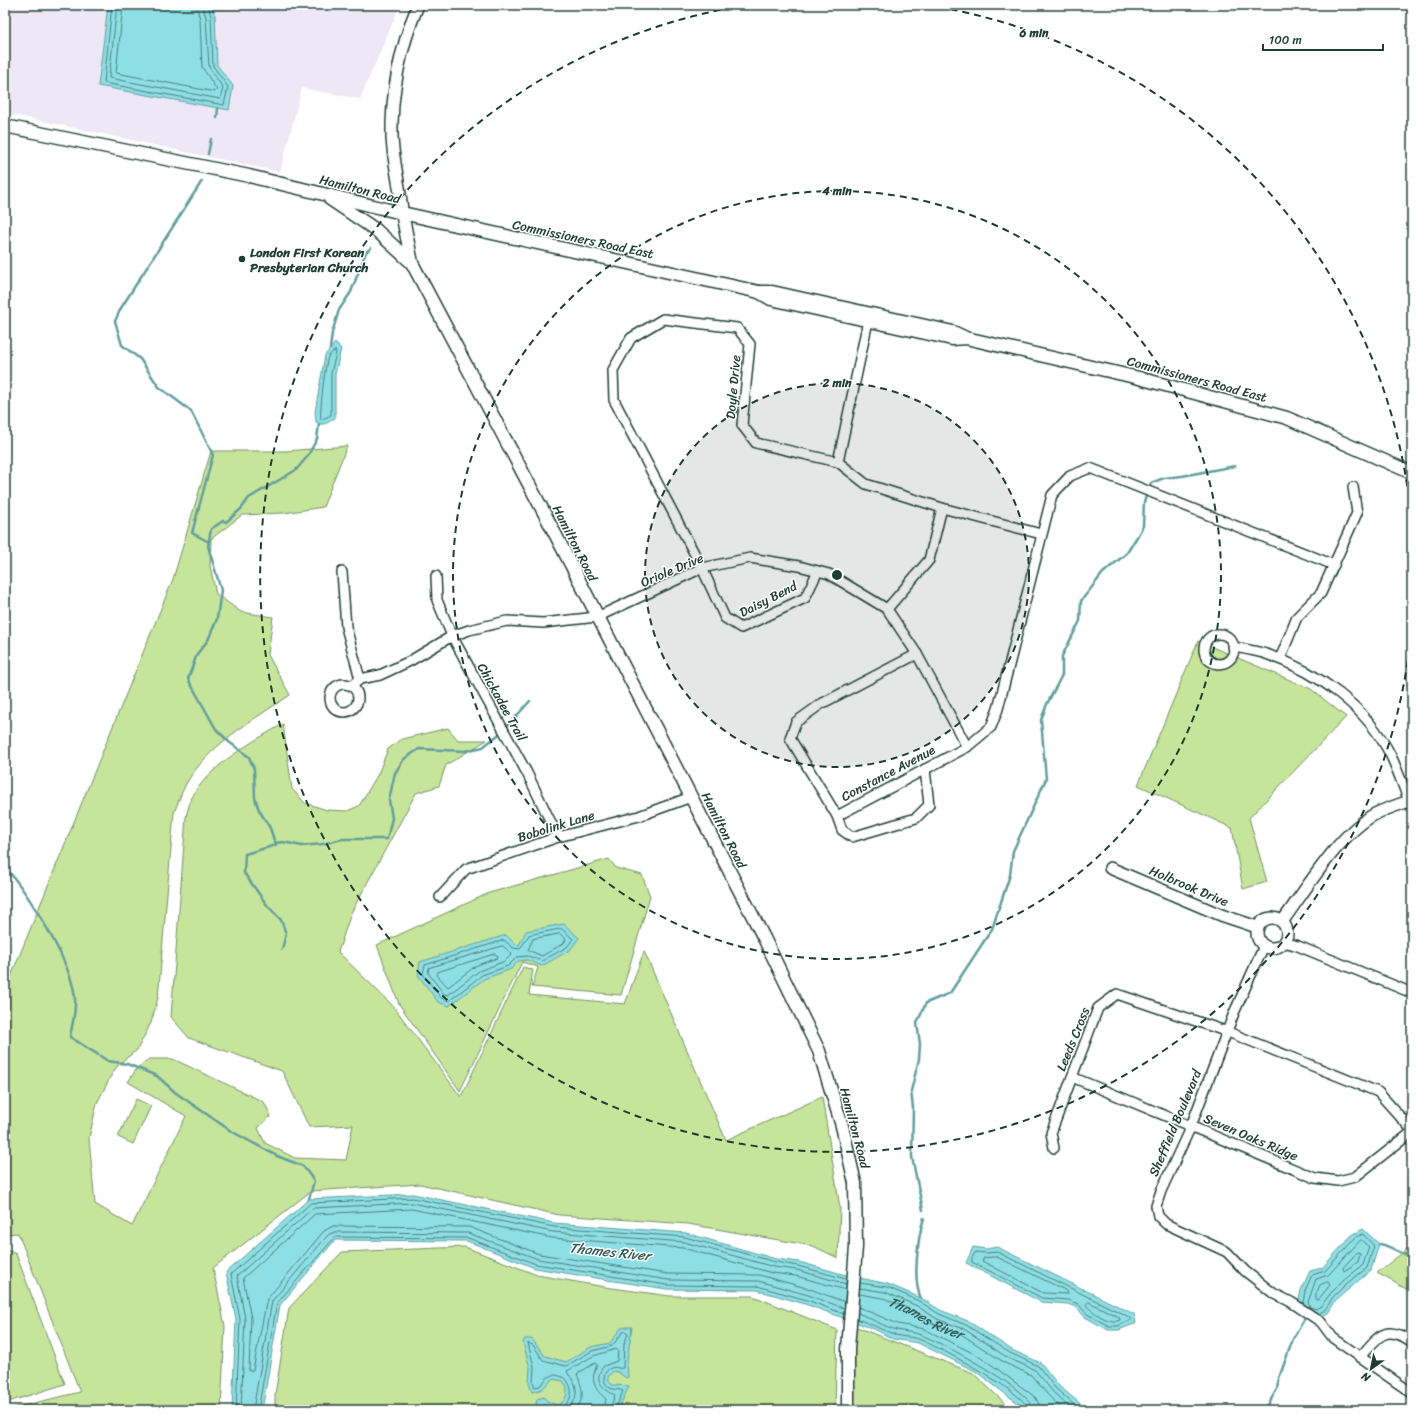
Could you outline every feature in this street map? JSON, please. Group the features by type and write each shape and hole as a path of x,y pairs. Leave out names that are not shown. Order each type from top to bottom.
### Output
{"main road":[{"name":"Hamilton Road","path":"5,126 249,176 402,213 412,263 691,797 768,946 819,1050 842,1126 855,1183 855,1263 848,1349 848,1410"},
{"path":"323,194 376,230 412,263"},
{"name":"Commissioners Road East","path":"402,213 758,292 771,298 952,339 966,338"},
{"name":"Commissioners Road East","path":"758,292 772,292 953,332 966,338 1139,378 1287,418 1412,472"}],"street":[{"path":"402,213 402,197 392,138 393,99 408,27 418,5"},
{"name":"Doyle Drive","path":"702,568 614,400 613,370 631,338 663,319 737,328 750,344 742,426 756,443 838,462 866,484 942,508 1041,534"},
{"path":"838,462 868,320"},
{"name":"Constance Avenue","path":"917,654 821,704 796,722 790,738 837,816 967,746 991,727 998,709 1052,495 1070,476 1090,468 1334,565"},
{"path":"1280,659 1297,616 1321,593 1357,513 1353,487"},
{"path":"887,609 928,560 942,508"},
{"name":"Oriole Drive","path":"352,686 360,679 380,675 410,661 452,636 469,630 507,621 543,623 597,617 702,568 750,558 829,574 887,609 917,654 967,746"},
{"name":"Daisy Bend","path":"702,568 726,618 741,628 805,598 818,571"},
{"path":"342,572 346,627 360,679"},
{"name":"Chickadee Trail","path":"436,576 437,600 452,636 527,773 558,837"},
{"path":"1233,647 1268,654 1302,669 1330,686 1366,719 1391,756 1411,801 1377,813 1349,834 1282,922"},
{"path":"837,816 842,830 852,836 916,818 928,805 925,769"},
{"name":"Bobolink Lane","path":"440,897 466,868 558,837 639,816 691,797"},
{"name":"Holbrook Drive","path":"1110,868 1221,915 1257,927"},
{"path":"1275,918 1282,922 1287,934 1284,942 1273,948 1264,946 1257,936 1257,927 1266,919 1275,918"},
{"path":"1284,942 1298,946 1412,993"},
{"name":"Sheffield Boulevard","path":"1264,946 1191,1126 1161,1191 1156,1206 1158,1216 1166,1224 1227,1252 1245,1271 1273,1293 1291,1302 1321,1322 1333,1338 1412,1393"},
{"name":"Leeds Cross","path":"1054,1148 1051,1133 1098,1008 1117,994 1228,1032"},
{"path":"1228,1032 1378,1092 1412,1131"},
{"name":"Seven Oaks Ridge","path":"1072,1077 1316,1178 1338,1181 1355,1177 1412,1131"},
{"path":"1360,1357 1378,1336 1390,1332 1412,1342"}],"shaded area":[{"path":"5,5 400,5 360,99 302,88 280,172 5,113"}],"green space":[{"path":"347,446 323,507 284,513 242,515 211,539 210,566 216,594 241,612 273,617 268,655 290,695 232,734 206,757 186,784 174,813 158,998 151,1023 137,1050 120,1063 113,1072 97,1103 89,1138 95,1204 132,1226 186,1116 128,1082 137,1068 149,1059 173,1059 264,1102 271,1116 258,1128 265,1143 295,1158 346,1160 353,1125 309,1127 282,1071 189,1038 171,1017 186,817 193,796 211,773 234,754 283,724 292,789 305,803 327,810 347,811 359,806 378,774 388,749 402,739 448,728 458,740 487,740 446,765 439,786 416,793 351,913 338,952 394,1007 461,1097 523,967 533,970 529,995 625,1004 644,951 726,1140 822,1097 840,1208 838,1258 813,1246 688,1224 559,1215 420,1184 311,1191 213,1268 225,1326 221,1410 5,1410 80,1392 18,1233 5,1234 5,991 173,579 211,451 286,451"},
{"path":"1198,641 1311,689 1346,717 1249,818 1267,882 1243,889 1232,828 1138,785"},
{"path":"609,859 616,868 642,875 650,896 621,995 532,987 538,967 522,962 460,1091 399,1004 377,945 489,893"},
{"path":"136,1099 151,1106 133,1144 118,1137"},
{"path":"1412,1245 1412,1292 1377,1273"},
{"path":"465,1247 537,1275 605,1287 670,1296 753,1296 837,1330 835,1410 275,1410 275,1395 289,1308 342,1252"},
{"path":"5,1249 16,1254 65,1384 5,1403"},
{"path":"854,1326 973,1373 1012,1410 854,1410"}],"water":[{"path":"108,5 211,5 215,15 217,65 233,86 229,110 98,86"},
{"path":"335,343 341,349 335,374 335,418 321,424 316,422 315,412 325,355"},
{"path":"564,924 579,938 570,950 542,966 527,960 518,961 511,969 484,979 449,1006 438,1002 418,975 420,962 506,935 515,944 519,945 526,931"},
{"name":"Thames River","path":"413,1194 554,1223 686,1233 776,1259 799,1262 846,1275 888,1284 921,1298 940,1310 968,1321 1012,1350 1041,1363 1059,1386 1088,1410 1027,1410 975,1371 918,1343 893,1339 874,1329 805,1304 757,1290 667,1289 535,1268 467,1241 335,1240 280,1305 262,1410 232,1410 236,1319 226,1272 309,1199"},
{"path":"1363,1229 1379,1244 1371,1270 1336,1300 1328,1313 1317,1319 1298,1305 1301,1290 1310,1271 1322,1268 1352,1235"},
{"path":"973,1247 986,1249 997,1247 1134,1314 1136,1323 1119,1330 1108,1330 1085,1317 1076,1307 1068,1304 1041,1302 966,1263"},
{"path":"632,1327 627,1359 628,1377 626,1378 618,1372 613,1371 608,1377 608,1380 612,1385 629,1386 618,1410 540,1410 536,1404 537,1399 544,1397 547,1401 557,1405 565,1398 567,1387 563,1381 553,1379 542,1389 532,1392 529,1383 530,1368 523,1342 525,1339 532,1339 545,1356 566,1362 591,1347 610,1343 621,1328"}],"waterway":[{"path":"217,118 218,108"},
{"path":"208,154 211,139"},
{"path":"202,181 121,308 115,321 122,345 140,359 159,387 191,411 213,455 192,533 209,542"},
{"path":"330,349 332,333 339,310 351,292 366,252 371,248"},
{"path":"275,843 270,828 259,810 255,798 254,769 249,757 229,742 216,729 188,679 197,654 208,640 217,619 221,590 208,546 211,529 223,521 226,522 241,509 249,498 296,470 307,457 317,439 319,424"},
{"path":"923,1210 912,1157 913,1108 911,1091 919,1059 920,1044 917,1023 926,1003 950,993 992,929 1010,875 1013,851 1046,779 1041,720 1047,704 1062,675 1062,656 1080,621 1081,601 1103,573 1127,553 1138,535 1143,526 1144,502 1151,483 1164,478 1235,466"},
{"path":"282,949 286,934 281,920 267,905 244,873 245,854 276,845 275,843 283,842 302,846 323,844 342,839 387,839 392,818 389,800 395,773 404,759 419,749 465,751 483,747 503,731 530,701"},
{"path":"5,867 26,894 48,930 67,969 73,986 75,1000 70,1037 108,1061 127,1064 157,1076 176,1093 231,1131 277,1156 303,1166 314,1181 309,1199"},
{"path":"921,1298 918,1291 916,1270 918,1247 924,1218"},
{"path":"1379,1244 1412,1256"},
{"path":"1265,1410 1277,1389 1279,1378 1293,1339 1306,1316"}],"place":[{"name":"London First Korean Presbyterian Church","path":"242,259"}]}
